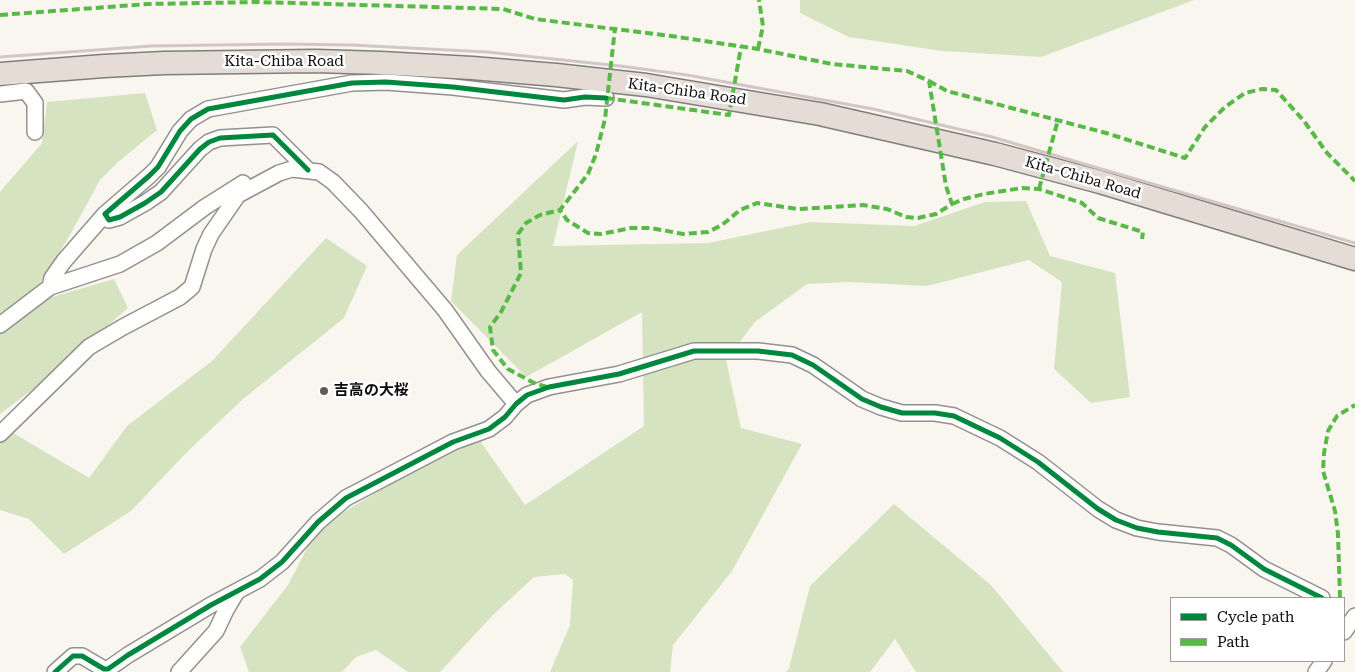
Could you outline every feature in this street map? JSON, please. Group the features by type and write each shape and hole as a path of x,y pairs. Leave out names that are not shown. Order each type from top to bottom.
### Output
{"highway":[{"name":"Kita-Chiba Road","path":"0,74 134,64 316,61 381,62 556,75 646,85 820,114 906,132 996,154 1100,182 1355,260"}],"street":[{"path":"50,287 52,278 64,260 105,214 158,167 180,131 191,119 208,109 352,83 386,82 453,87 564,100 585,96 606,98"},
{"path":"0,94 26,91 35,103 35,132"},
{"path":"105,214 109,220 145,203 161,192 200,149 209,142 220,138 273,135 308,170"},
{"path":"0,434 89,347 180,297 192,287 211,234 238,195 279,173 292,169 319,172 333,182 361,211 445,310 488,371 516,404"},
{"path":"0,325 50,287 120,264 157,243 205,207 262,171 279,173"},
{"path":"55,672 73,656 82,656 104,669 108,669 211,605 260,579 282,562 318,522 346,498 453,442 489,429 505,417 527,395 550,387 619,374 694,350 792,355 813,365 862,399 882,407 902,413 935,413 954,416 1000,438 1038,462 1098,509 1116,520 1144,529 1217,538 1231,545 1264,569 1320,597"},
{"path":"179,672 216,631 237,592"},
{"path":"1345,631 1355,616"}],"green space":[{"path":"800,0 1194,0 1041,57 942,51 849,37 800,13"},
{"path":"145,93 157,130 118,162 100,180 38,287 42,300 114,279 128,308 48,378 0,414 0,192 42,143 47,102"},
{"path":"578,141 553,246 708,243 810,222 914,226 985,202 1026,201 1050,256 1115,273 1130,397 1091,403 1054,369 1062,282 1029,260 927,286 849,282 807,284 755,322 726,360 741,428 802,444 732,571 673,645 670,672 550,672 570,625 573,580 565,574 534,577 494,614 440,672 408,672 376,650 356,657 342,672 249,672 240,647 288,585 318,527 396,481 478,438 525,505 644,426 642,312 526,377 451,301 457,255"},
{"path":"326,238 367,266 344,318 243,399 186,453 131,511 64,554 29,519 0,510 0,425 89,478 127,426 212,361"},
{"path":"894,504 991,585 1063,672 916,672 895,639 870,672 786,672 789,668 810,586"}],"railway":[{"path":"0,57 151,46 352,45 487,52 687,75 873,109 992,137 1355,243"}],"marked path":[{"path":"758,49 763,26 759,0"},
{"path":"0,15 148,4 258,2 503,9 535,19 758,49 832,64 907,71 929,81 946,186 952,204 936,214 918,218 906,217 887,209 863,205 798,209 757,203 740,210 722,225 708,232 683,234 651,228 631,228 601,234 588,233 567,220 560,210"},
{"path":"547,387 534,383 508,369 493,350 490,327 501,312 521,273 518,234 526,223 540,215 560,210 588,174 596,154 605,119 615,28"},
{"path":"606,98 729,115 741,47"},
{"path":"929,81 947,91 1106,133 1185,158 1205,127 1225,107 1245,93 1262,89 1276,90 1304,121 1327,153 1355,181"},
{"path":"1039,189 1058,120"},
{"path":"952,204 984,194 1022,188 1039,189 1082,203 1098,218 1143,232 1142,239"},
{"path":"1340,597 1338,534 1335,511 1323,471 1324,453 1328,431 1337,416 1355,405"}],"cycle path":[{"path":"308,170 273,135 220,138 209,142 200,149 161,192 145,203 120,217 109,220 105,214 158,167 180,131 191,119 208,109 352,83 386,82 453,87 564,100 585,97 606,98"},
{"path":"55,672 73,656 82,656 104,669 108,669 211,605 260,579 282,562 318,522 346,498 453,442 489,429 505,417 527,395 549,387 619,374 694,351 758,351 792,355 813,365 862,399 881,407 902,413 935,413 954,416 1000,438 1038,462 1098,509 1116,520 1137,528 1158,532 1217,538 1231,545 1264,569 1320,597"}],"place":[{"name":"吉高の大桜","path":"324,391"}]}
